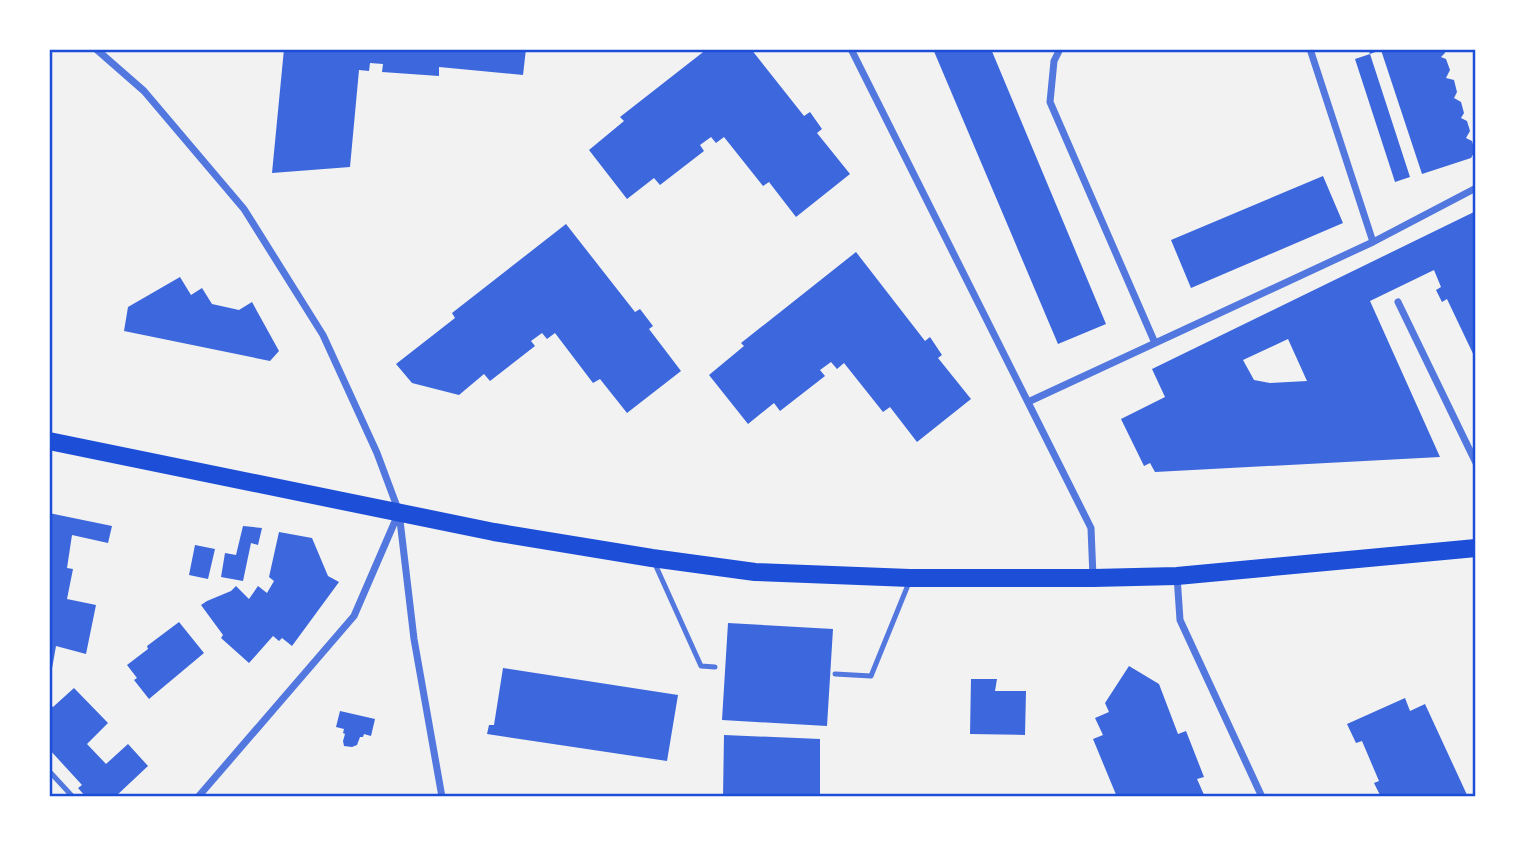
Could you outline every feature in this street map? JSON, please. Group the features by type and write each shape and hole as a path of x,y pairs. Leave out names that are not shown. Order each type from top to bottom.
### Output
{"main road":[{"path":"49,441 494,532 755,572 911,578 1177,576 1476,548"}],"street":[{"path":"96,49 144,91 244,209 323,335 377,453 399,512 414,639 442,797"},
{"path":"851,49 1091,528 1093,578"},
{"path":"1060,49 1054,61 1050,102 1155,344"},
{"path":"1310,49 1373,242"},
{"path":"1028,402 1373,242 1476,188"},
{"path":"1398,302 1476,463"},
{"path":"198,797 354,616 399,512"},
{"path":"1177,576 1181,620 1262,797"}],"lane":[{"path":"652,558 701,666 715,667"},
{"path":"835,674 871,676 911,578"},
{"path":"49,771 73,797"}],"building":[{"path":"284,49 526,49 523,75 439,67 439,76 382,72 383,64 370,63 369,71 359,70 350,167 272,173"},
{"path":"707,49 751,49 804,116 810,112 822,129 817,133 850,174 796,217 769,182 763,186 724,137 716,143 711,137 700,145 704,151 660,185 654,178 627,199 589,150 624,121 620,117"},
{"path":"933,49 991,49 1106,324 1058,344"},
{"path":"1368,49 1444,49 1445,53 1441,57 1446,59 1450,70 1446,78 1454,80 1457,92 1454,98 1461,102 1464,113 1461,118 1467,121 1470,131 1466,138 1472,141 1475,151 1471,158 1422,174 1381,50 1370,54"},
{"path":"1370,54 1410,177 1395,182 1355,59"},
{"path":"1323,176 1343,223 1191,288 1171,240"},
{"path":"1476,211 1476,360 1447,299 1442,302 1436,290 1441,287 1434,270 1370,301 1440,457 1155,472 1150,463 1144,466 1121,419 1165,397 1152,369","holes":["1288,339 1307,381 1270,383 1254,380 1243,360"]},
{"path":"566,224 635,312 640,309 653,326 649,329 681,371 627,413 600,379 593,383 555,333 547,339 542,333 531,341 535,346 490,381 484,374 459,395 412,383 396,364 455,318 452,313"},
{"path":"856,252 925,341 930,337 942,355 938,358 971,399 917,442 890,407 883,412 844,363 837,369 831,362 820,370 825,376 780,411 774,403 748,424 709,375 744,346 741,343"},
{"path":"180,277 191,295 202,288 212,304 239,310 252,302 279,351 270,361 124,331 128,307"},
{"path":"49,513 112,526 108,543 72,535 67,568 73,569 67,599 96,605 86,654 56,646 50,680 49,680"},
{"path":"243,526 262,528 258,545 251,543 243,581 221,577 225,553 236,555"},
{"path":"279,532 312,538 328,576 339,582 292,646 282,638 279,641 273,636 249,663 221,638 223,635 201,605 236,586 249,599 258,586 267,593 274,581 269,577"},
{"path":"195,545 215,549 208,579 189,575"},
{"path":"179,622 204,653 149,699 134,680 137,678 127,665"},
{"path":"728,623 833,629 827,726 722,720"},
{"path":"1129,666 1159,684 1178,734 1186,731 1204,777 1197,779 1205,797 1117,797 1093,739 1103,735 1095,718 1109,712 1105,703"},
{"path":"503,668 678,695 667,761 487,734 489,725 494,725"},
{"path":"971,679 997,679 995,691 1026,691 1025,735 970,734"},
{"path":"74,688 108,723 87,744 106,764 128,744 148,766 115,797 86,797 78,788 82,785 49,749 49,703 53,707"},
{"path":"1405,698 1410,711 1425,704 1468,797 1381,797 1374,783 1379,781 1362,741 1356,743 1347,724"},
{"path":"340,711 375,719 371,736 364,734 357,745 344,746 344,729 336,727"},
{"path":"724,735 820,739 820,797 723,797"}]}
